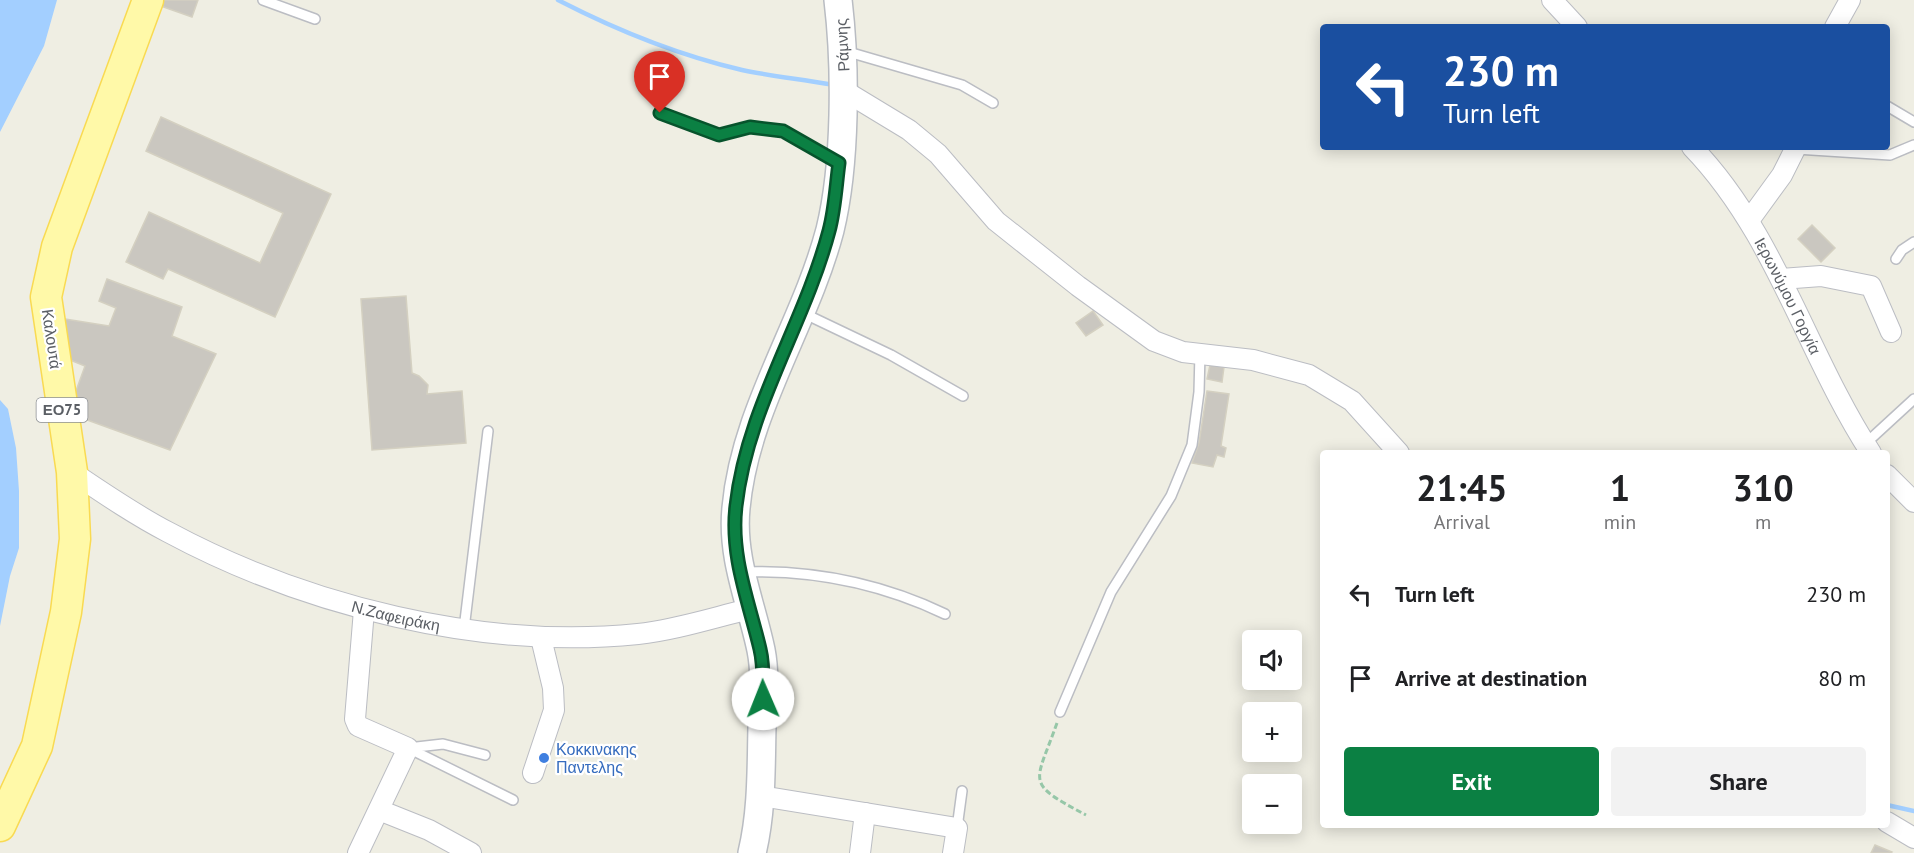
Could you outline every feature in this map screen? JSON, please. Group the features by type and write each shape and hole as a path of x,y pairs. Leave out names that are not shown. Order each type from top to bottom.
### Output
{"main road":[{"name":"Καλουτά","path":"0,826 37,746 66,612 75,539 72,472 46,312 46,297 57,246 148,0"},
{"name":"Ράμνης","path":"752,853 761,796 763,678 761,651 740,573 735,521 743,468 766,392 800,312 830,229 839,163 845,51 838,0"}],"street":[{"path":"1552,0 1573,24"},
{"path":"1837,24 1850,0"},
{"path":"843,90 909,130 938,154 996,221 1078,286 1154,341 1173,349 1253,360 1287,368 1319,380 1352,401 1396,450"},
{"name":"Ιερωνύμου Γοργία","path":"1695,150 1719,175 1750,219 1825,374 1868,448"},
{"path":"1750,219 1782,176 1795,150"},
{"path":"1781,279 1821,276 1871,286 1892,332"},
{"name":"Ν.Ζαφειράκη","path":"72,472 168,532 203,549 364,610 426,624 541,638 654,632 749,609"},
{"path":"1890,478 1914,502"},
{"path":"358,853 408,748 357,726 355,719 364,610"},
{"path":"533,773 554,710 553,687 541,638"},
{"path":"761,796 957,828 953,853"},
{"path":"379,810 429,830 471,853"},
{"path":"860,853 865,813"},
{"path":"1890,824 1914,838"}],"lane":[{"path":"263,0 315,19"},
{"path":"845,51 962,85 993,103"},
{"path":"1890,108 1914,122"},
{"path":"660,113 719,135 750,127 783,131 839,163"},
{"path":"1823,150 1890,155 1914,145"},
{"path":"1896,259 1902,250 1914,242"},
{"path":"800,312 891,355 963,396"},
{"path":"1060,712 1111,592 1171,496 1192,445 1198,401 1200,353"},
{"path":"1868,448 1914,399"},
{"path":"464,629 488,431"},
{"path":"740,573 772,572 831,578 887,590 945,614"},
{"path":"408,748 442,744 485,755"},
{"path":"408,748 513,800"},
{"path":"957,828 962,791"}],"path":[{"path":"1060,712 1040,772 1040,784 1045,792 1086,815"}],"water":[{"path":"0,0 57,0 44,46 0,132"},
{"path":"0,400 8,409 16,448 19,548 10,576 0,626"}],"building":[{"path":"160,0 198,0 192,17 158,5"},
{"path":"161,117 331,194 275,317 168,269 163,279 126,262 149,212 260,263 283,213 146,151"},
{"path":"1812,225 1835,248 1821,262 1798,239"},
{"path":"107,279 182,307 172,336 216,354 170,450 68,413 85,366 60,356 52,317 109,326 116,308 99,301"},
{"path":"406,296 412,373 428,385 427,394 462,391 466,443 372,450 361,299"},
{"path":"1093,311 1103,325 1086,336 1076,323"},
{"path":"1210,365 1224,367 1222,382 1207,379"},
{"path":"1207,391 1229,394 1221,446 1226,448 1224,457 1217,455 1213,467 1192,463 1199,443"},
{"path":"1875,845 1892,852 1871,853"}],"waterway":[{"path":"558,0 625,31 694,57 742,70 828,84"},
{"path":"1890,806 1914,811"}],"place":[{"name":"Κοκκινακης Παντελης","path":"544,758"}],"route":[{"path":"660,113 719,135 750,127 783,131 839,163 830,229 800,312 766,392 750,440 736,505 735,543 744,591 761,651 763,699"}]}
